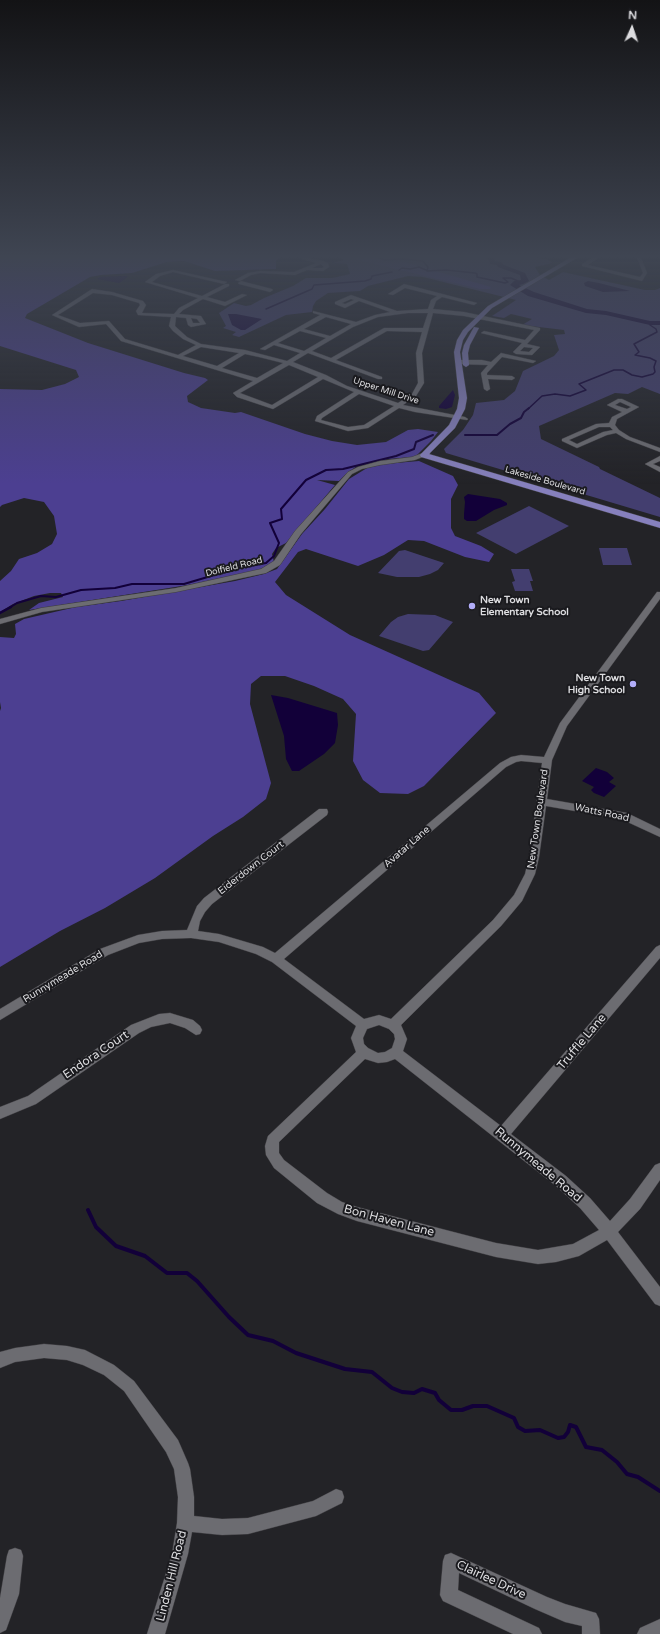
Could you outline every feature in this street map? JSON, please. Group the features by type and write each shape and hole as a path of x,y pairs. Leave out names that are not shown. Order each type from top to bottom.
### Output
{"main road":[{"path":"426,454 437,450 453,435 464,417 462,362 473,331"},
{"path":"462,362 468,376"},
{"path":"426,454 464,417"},
{"name":"Lakeside Boulevard","path":"437,450 439,454 660,520"},
{"path":"426,454 510,476"},
{"name":"Lakeside Boulevard","path":"426,454 660,525"}],"street":[{"path":"115,331 122,340 256,380"},
{"name":"Upper Mill Drive","path":"177,331 185,338 200,345 245,352 288,362 324,376 358,392 399,406 464,417"},
{"path":"263,349 296,331"},
{"path":"308,331 331,338"},
{"path":"324,376 273,407 236,394 236,392 256,380 343,331"},
{"path":"332,360 381,331"},
{"path":"358,392 319,417 318,421 348,429 366,427 414,395 420,387 421,366 419,353 426,331"},
{"path":"484,333 524,343 536,331"},
{"path":"501,337 506,332"},
{"path":"273,343 332,360 380,378"},
{"path":"178,357 200,345"},
{"path":"218,368 245,352"},
{"path":"487,390 484,373 501,355 533,361"},
{"path":"462,362 492,364"},
{"path":"484,378 512,378"},
{"path":"612,425 614,418 626,411"},
{"path":"612,425 598,425 564,440 577,446 605,433 617,431"},
{"path":"612,425 617,431 628,438 660,450"},
{"name":"Dolfield Road","path":"0,622 42,610 176,590 263,571 276,563 298,533 350,473 360,468 380,462 413,460 426,454"},
{"path":"660,458 648,464 660,470"},
{"name":"New Town Boulevard","path":"393,1025 497,923 518,898 530,874 534,857 547,760 554,740 563,725 660,594"},
{"name":"Avatar Lane","path":"276,960 504,764 514,759 521,758 547,760"},
{"name":"Watts Road","path":"542,802 623,816 660,833"},
{"name":"Eiderdown Court","path":"191,934 201,909 208,901 323,812"},
{"name":"Runnymeade Road","path":"0,1016 90,959 109,950 138,939 162,935 191,934 219,938 259,950 276,960 364,1026"},
{"name":"Truffle Lane","path":"503,1134 660,950"},
{"name":"Endora Court","path":"0,1113 32,1100 146,1023 159,1019 170,1018 189,1024 196,1030"},
{"path":"379,1020 393,1025 399,1032 401,1039 396,1052 378,1058 370,1056 359,1046 357,1038 359,1032 371,1021 379,1020"},
{"name":"Bon Haven Lane","path":"364,1052 273,1140 273,1155 279,1164 322,1198 338,1207 357,1214 519,1255 538,1257 556,1255 574,1251 591,1243 609,1231 635,1204 660,1169"},
{"name":"Runnymeade Road","path":"396,1052 503,1134 561,1181 585,1204 609,1231 660,1299"},
{"name":"Linden Hill Road","path":"0,1360 15,1355 44,1351 67,1353 85,1358 109,1370 129,1386 172,1446 182,1469 186,1497 185,1523 180,1554 156,1634"},
{"path":"185,1523 222,1527 248,1526 316,1508 336,1498"},
{"path":"0,1624 10,1594 15,1556"},
{"name":"Clairlee Drive","path":"533,1634 449,1595 452,1562 565,1613 590,1619 591,1634"},
{"path":"646,1634 660,1628"}],"shaded area":[{"path":"0,331 58,331 88,343 184,373 205,378 208,380 187,396 188,402 201,408 235,413 241,412 305,434 332,441 357,445 386,442 408,430 418,429 438,432 415,457 387,459 357,466 339,481 317,480 335,485 286,543 276,548 272,554 274,562 259,570 188,585 29,610 39,603 63,597 61,593 50,593 34,596 13,604 0,612 0,581 11,571 19,559 37,553 52,544 57,534 54,516 44,502 24,498 0,507 0,389 42,390 65,384 79,377 76,370 0,346"},
{"path":"234,331 251,331 239,337 232,335 236,332"},
{"path":"564,331 660,331 660,394 642,387 628,394 615,393 539,426 541,439 660,498 660,517 446,453 444,449 463,430 473,415 476,403 504,400 515,391 523,371 554,356 559,350 554,335 565,334"},
{"path":"453,390 455,395 452,407 446,409 439,408 439,406"},
{"path":"419,461 453,476 458,485 451,499 451,528 455,536 481,546 494,554 489,562 465,557 424,541 408,540 384,555 358,566 306,549 298,552 275,582 286,595 350,635 479,693 496,713 424,786 408,794 380,793 363,780 353,761 356,714 343,699 314,686 285,676 261,676 251,684 250,704 271,783 266,799 243,817 213,836 155,878 105,908 60,931 0,967 0,637 14,638 16,634 15,624 24,619 76,607 121,601 235,581 264,574 277,569 302,534 325,509 349,479 367,468 384,464"},
{"path":"468,494 500,499 507,503 507,505 494,510 476,521 467,521 464,519 464,497"},
{"path":"529,506 569,526 516,554 476,533"},
{"path":"599,548 627,548 632,565 603,565"},
{"path":"405,550 444,563 438,570 419,577 397,577 378,573 399,551"},
{"path":"511,569 529,569 533,581 530,581 533,591 515,591 512,582 515,581"},
{"path":"408,614 435,615 453,622 429,650 423,651 379,636 391,622 398,617"},
{"path":"271,695 288,698 337,713 338,725 335,743 324,754 299,771 292,771 286,759 284,736"},
{"path":"596,768 607,772 614,778 609,782 616,786 604,797 594,793 591,790 594,787 582,781"}],"waterway":[{"path":"528,409 542,396 555,394 570,396 586,390 579,384 614,370 623,370 632,375 642,377 653,374 655,372 654,367 656,361 650,358 635,355 639,352 634,344 657,331"},
{"path":"465,435 497,435 510,424 521,418 524,412 529,408"},
{"path":"9,608 17,603 41,596 56,597 81,590 115,588 132,584 184,584 238,568 266,563 274,556 279,543 270,523 282,519 281,509 306,480 326,470 343,469 396,456 414,449 416,442 433,435"},
{"path":"0,613 11,607"},
{"path":"88,1210 96,1227 116,1246 145,1256 167,1273 187,1273 197,1281 229,1317 248,1335 273,1341 296,1353 345,1369 372,1372 392,1388 402,1392 414,1393 422,1389 435,1393 439,1400 451,1410 462,1410 473,1406 487,1406 514,1418 518,1427 525,1431 540,1430 558,1438 564,1437 568,1432 570,1425 576,1427 586,1447 602,1450 617,1462 627,1474 638,1477 660,1491"}],"place":[{"name":"New Town Elementary School","path":"472,606"},
{"name":"New Town High School","path":"633,684"}]}
